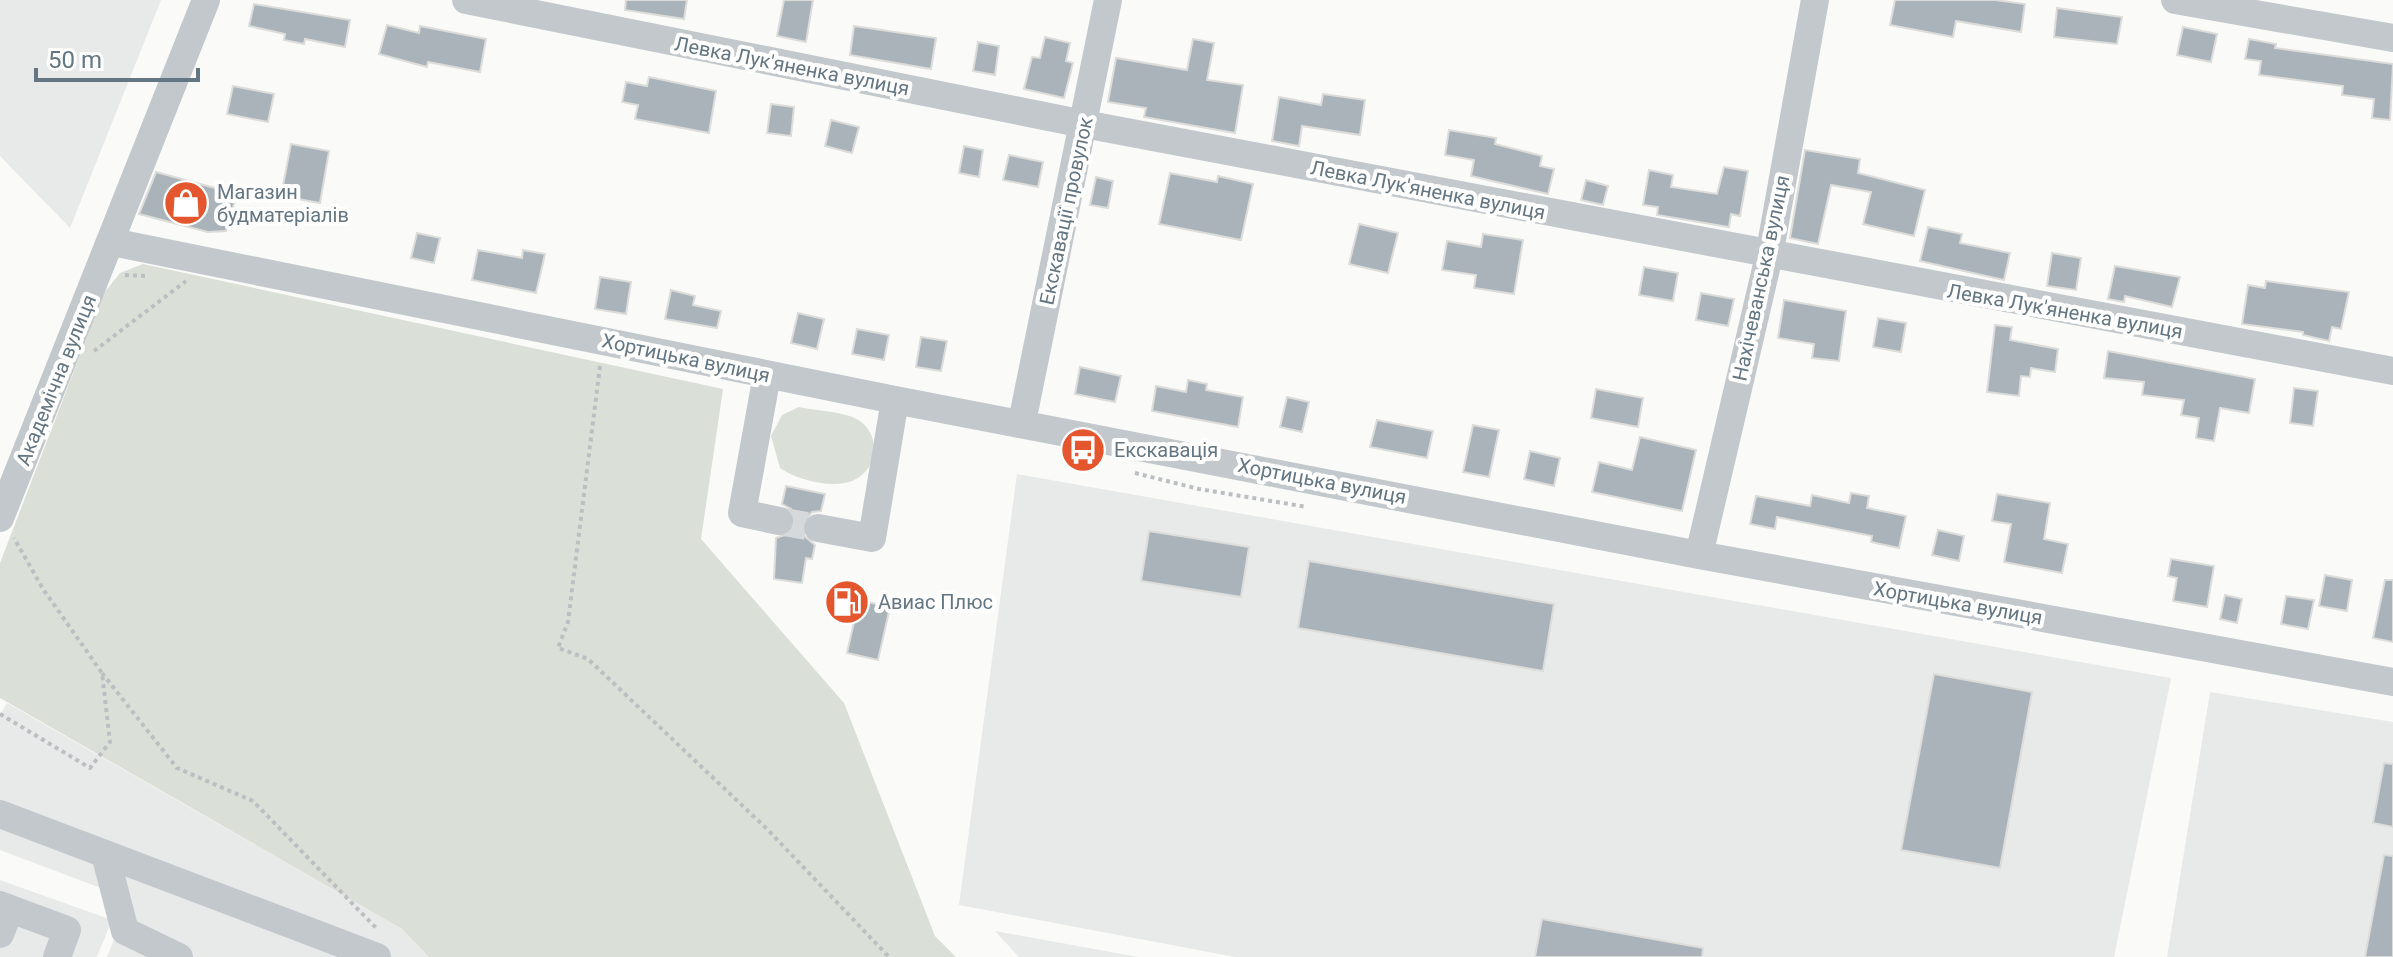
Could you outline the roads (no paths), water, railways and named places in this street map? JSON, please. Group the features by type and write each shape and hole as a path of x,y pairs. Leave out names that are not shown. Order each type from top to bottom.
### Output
{"street":[{"name":"Академічна вулиця","path":"0,516 112,242 206,0"},
{"name":"Левка Лук'яненка вулиця","path":"466,0 1084,124 1769,256 2393,371"},
{"name":"Екскавації провулок","path":"1022,422 1108,0"},
{"name":"Нахічеванська вулиця","path":"1699,555 1769,256 1815,0"},
{"path":"2175,0 2393,38"},
{"name":"Хортицька вулиця","path":"112,242 895,400 1022,422 1699,555 2393,682"},
{"path":"767,375 742,513 779,521"},
{"path":"818,528 872,538 895,400"},
{"path":"0,814 105,854 380,946"},
{"path":"105,854 125,931 179,957"},
{"path":"3,916 67,930 57,957"}],"tunnel":[{"path":"779,521 818,528"}],"place":[{"name":"Магазин будматеріалів","path":"186,203"},
{"name":"Екскавація","path":"1083,450"},
{"name":"Авиас Плюс","path":"847,602"}]}
